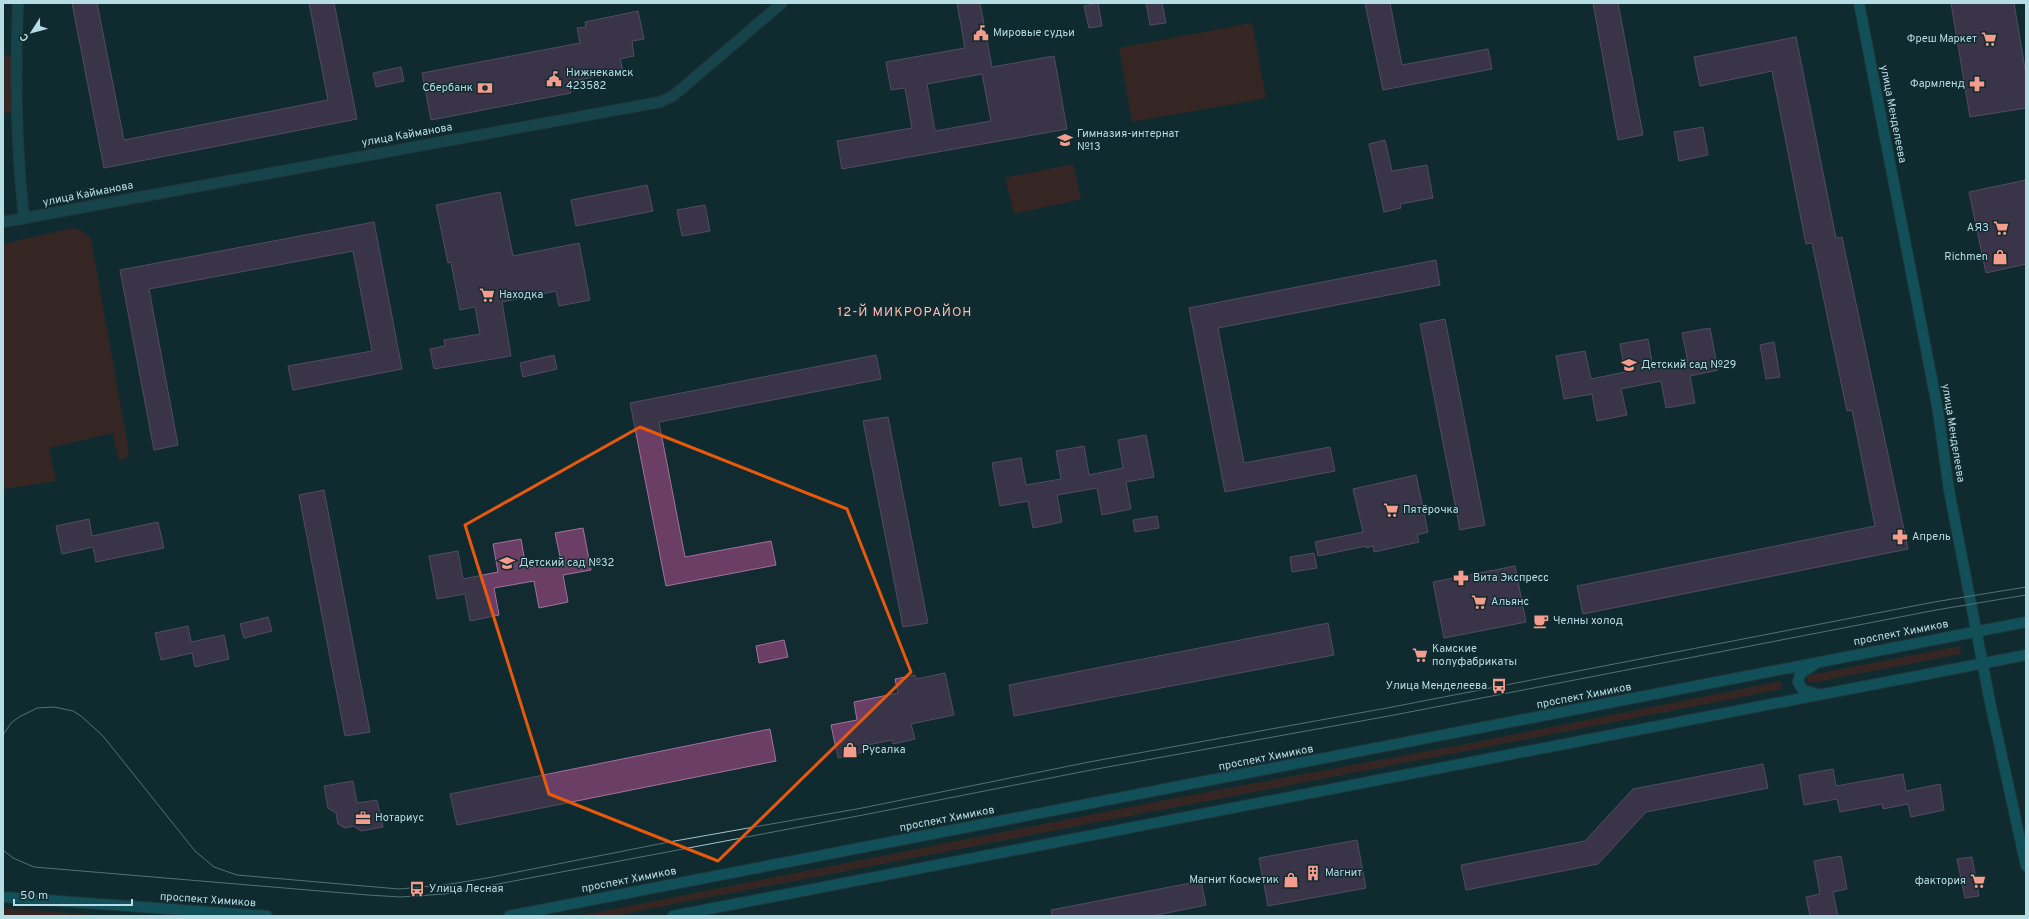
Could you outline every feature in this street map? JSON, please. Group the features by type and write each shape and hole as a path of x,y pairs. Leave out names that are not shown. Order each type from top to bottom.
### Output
{"main road":[{"name":"улица Менделеева","path":"1859,3 1936,403 1949,490 1982,663 2026,866"},
{"name":"проспект Химиков","path":"509,916 2026,622"},
{"path":"673,916 1826,695 2026,655"},
{"path":"1824,660 1805,670 1800,674 1798,680 1799,685 1806,692 1826,695"},
{"name":"проспект Химиков","path":"3,897 267,916"}],"street":[{"path":"18,3 16,51 19,170 24,219"},
{"name":"улица Кайманова","path":"3,222 660,102 674,96 782,3"}],"highlighted area":[{"path":"640,427 847,509 911,672 718,861 549,794 465,525"}],"shaded area":[{"path":"1252,23 1266,98 1132,122 1119,48"},
{"path":"3,55 11,55 14,112 3,113"},
{"path":"1073,164 1081,199 1014,214 1005,178"},
{"path":"73,228 83,231 91,239 129,453 127,457 119,461 113,433 49,448 56,481 3,489 3,244"},
{"path":"1960,646 1961,654 1811,683 1808,682 1807,677 1810,675"},
{"path":"1781,681 1782,689 614,916 578,916 1170,799 1476,742"},
{"path":"3,908 106,916 3,916"}],"building":[{"path":"72,3 97,3 124,140 328,100 309,3 334,3 357,119 104,168"},
{"path":"957,3 980,3 992,67 1054,56 1067,129 842,169 837,141 912,128 905,88 891,90 886,62 965,48","holes":["982,74 991,121 935,131 927,84"]},
{"path":"1098,3 1102,26 1089,28 1084,6"},
{"path":"1146,3 1162,3 1166,23 1150,25"},
{"path":"1365,3 1390,3 1402,65 1488,49 1492,69 1383,90"},
{"path":"1593,3 1618,3 1643,135 1618,140"},
{"name":"Фреш Маркет","path":"1951,3 2014,3 2026,75 2026,108 1970,117"},
{"path":"638,11 644,39 632,41 634,56 620,59 623,71 569,82 571,93 431,120 422,73 580,43 577,28 586,27 585,22"},
{"path":"1796,37 1836,238 1842,237 1908,549 1583,614 1577,586 1875,526 1852,410 1847,411 1812,243 1806,244 1772,71 1700,86 1694,57"},
{"path":"401,67 404,81 376,87 373,73"},
{"path":"1703,127 1708,155 1679,161 1674,132"},
{"path":"1385,140 1392,171 1427,165 1433,198 1400,204 1401,208 1384,212 1369,144"},
{"name":"АЯЗ","path":"2026,180 2026,264 1986,273 1969,192"},
{"path":"647,185 653,211 576,226 571,200"},
{"path":"500,192 513,256 579,243 590,300 559,306 556,291 502,302 511,356 434,369 430,349 445,346 444,340 480,334 475,307 460,310 451,262 448,263 436,205"},
{"path":"705,205 710,231 682,236 677,210"},
{"path":"374,222 402,369 293,390 288,366 372,351 353,251 149,289 178,445 154,450 120,270"},
{"path":"1436,260 1440,285 1218,328 1244,463 1330,447 1335,471 1225,492 1189,308"},
{"path":"1445,319 1485,525 1460,530 1420,324"},
{"path":"1710,328 1718,370 1690,376 1695,403 1666,408 1661,381 1621,389 1627,415 1597,421 1592,394 1564,399 1556,356 1585,351 1591,379 1625,372 1620,344 1648,339 1653,368 1688,362 1682,333"},
{"path":"1774,342 1780,377 1766,379 1760,345"},
{"path":"554,355 557,369 523,377 520,363"},
{"path":"876,355 881,379 659,422 685,557 771,541 776,565 666,586 630,403"},
{"path":"888,417 928,623 903,627 863,421"},
{"path":"1146,435 1154,477 1126,482 1131,509 1102,515 1097,488 1057,495 1062,522 1033,528 1028,501 1000,506 992,463 1021,458 1026,485 1061,479 1056,451 1084,446 1089,475 1123,468 1118,440"},
{"name":"Пятёрочка","path":"1416,475 1428,532 1417,535 1419,542 1374,552 1373,546 1366,548 1366,546 1318,556 1315,542 1363,532 1353,489"},
{"path":"324,490 370,732 345,736 299,495"},
{"path":"1157,516 1159,528 1135,532 1133,520"},
{"path":"89,519 92,536 158,522 164,548 96,562 93,547 62,554 56,526"},
{"path":"583,528 591,570 563,575 568,602 539,608 534,581 494,588 499,615 470,621 465,594 437,599 429,556 458,551 463,579 498,572 493,544 521,539 526,568 561,561 555,533"},
{"path":"1314,553 1317,568 1292,572 1290,557"},
{"name":"Альянс","path":"1515,566 1526,622 1444,638 1433,582"},
{"path":"268,617 272,631 244,638 240,624"},
{"path":"1328,623 1334,655 1014,716 1009,685"},
{"path":"188,626 191,642 224,635 229,659 195,667 192,653 161,660 155,633"},
{"path":"784,640 788,657 759,663 756,646"},
{"path":"945,673 954,715 911,724 915,739 893,744 892,740 863,746 864,752 838,758 831,725 857,720 854,702 898,693 895,679 915,675 916,679"},
{"path":"770,729 776,761 457,825 450,794"},
{"path":"1763,764 1768,788 1646,812 1598,864 1466,890 1461,865 1585,841 1633,789"},
{"path":"1833,769 1836,786 1903,774 1906,791 1940,784 1944,810 1911,817 1908,804 1883,809 1882,804 1840,812 1837,799 1804,805 1799,775"},
{"path":"353,781 357,803 377,800 383,827 361,831 354,826 345,828 338,824 336,813 328,808 324,786"},
{"name":"Магнит","path":"1357,840 1366,888 1268,906 1259,858"},
{"path":"1841,856 1847,889 1833,892 1838,916 1810,916 1806,897 1820,894 1814,861"},
{"path":"1972,857 1979,896 1965,898 1957,859"},
{"path":"1201,881 1206,905 1152,916 1052,916 1051,910"}],"tram line":[{"path":"3,735 11,723 37,708 54,707 73,711 81,716 103,736 195,851 214,867 237,875 399,889 444,885 487,878 669,842 862,808 1089,762 1387,708 1934,602 2026,587"},
{"path":"3,850 13,858 34,867 368,895 400,897 445,894 863,815 1091,770 1389,716 1936,610 2026,595"}],"place":[{"name":"Мировые судьи","path":"981,33"},
{"name":"Фреш Маркет","path":"1989,39"},
{"name":"Нижнекамск 423582","path":"554,79"},
{"name":"Фармленд","path":"1977,84"},
{"name":"Сбербанк","path":"485,88"},
{"name":"Гимназия-интернат №13","path":"1065,140"},
{"name":"АЯЗ","path":"2001,228"},
{"name":"Richmen","path":"2000,257"},
{"name":"Находка","path":"487,295"},
{"name":"Детский сад №29","path":"1629,365"},
{"name":"Пятёрочка","path":"1391,510"},
{"name":"Апрель","path":"1900,537"},
{"name":"Детский сад №32","path":"507,563"},
{"name":"Вита Экспресс","path":"1461,578"},
{"name":"Альянс","path":"1479,602"},
{"name":"Челны холод","path":"1541,621"},
{"name":"Камские полуфабрикаты","path":"1420,655"},
{"name":"Улица Менделеева","path":"1499,686"},
{"name":"Русалка","path":"850,750"},
{"name":"Нотариус","path":"363,818"},
{"name":"Магнит","path":"1313,873"},
{"name":"Магнит Косметик","path":"1291,880"},
{"name":"фактория","path":"1978,881"},
{"name":"Улица Лесная","path":"417,889"}],"district":[{"name":"12-Й МИКРОРАЙОН","path":"905,313"}]}
